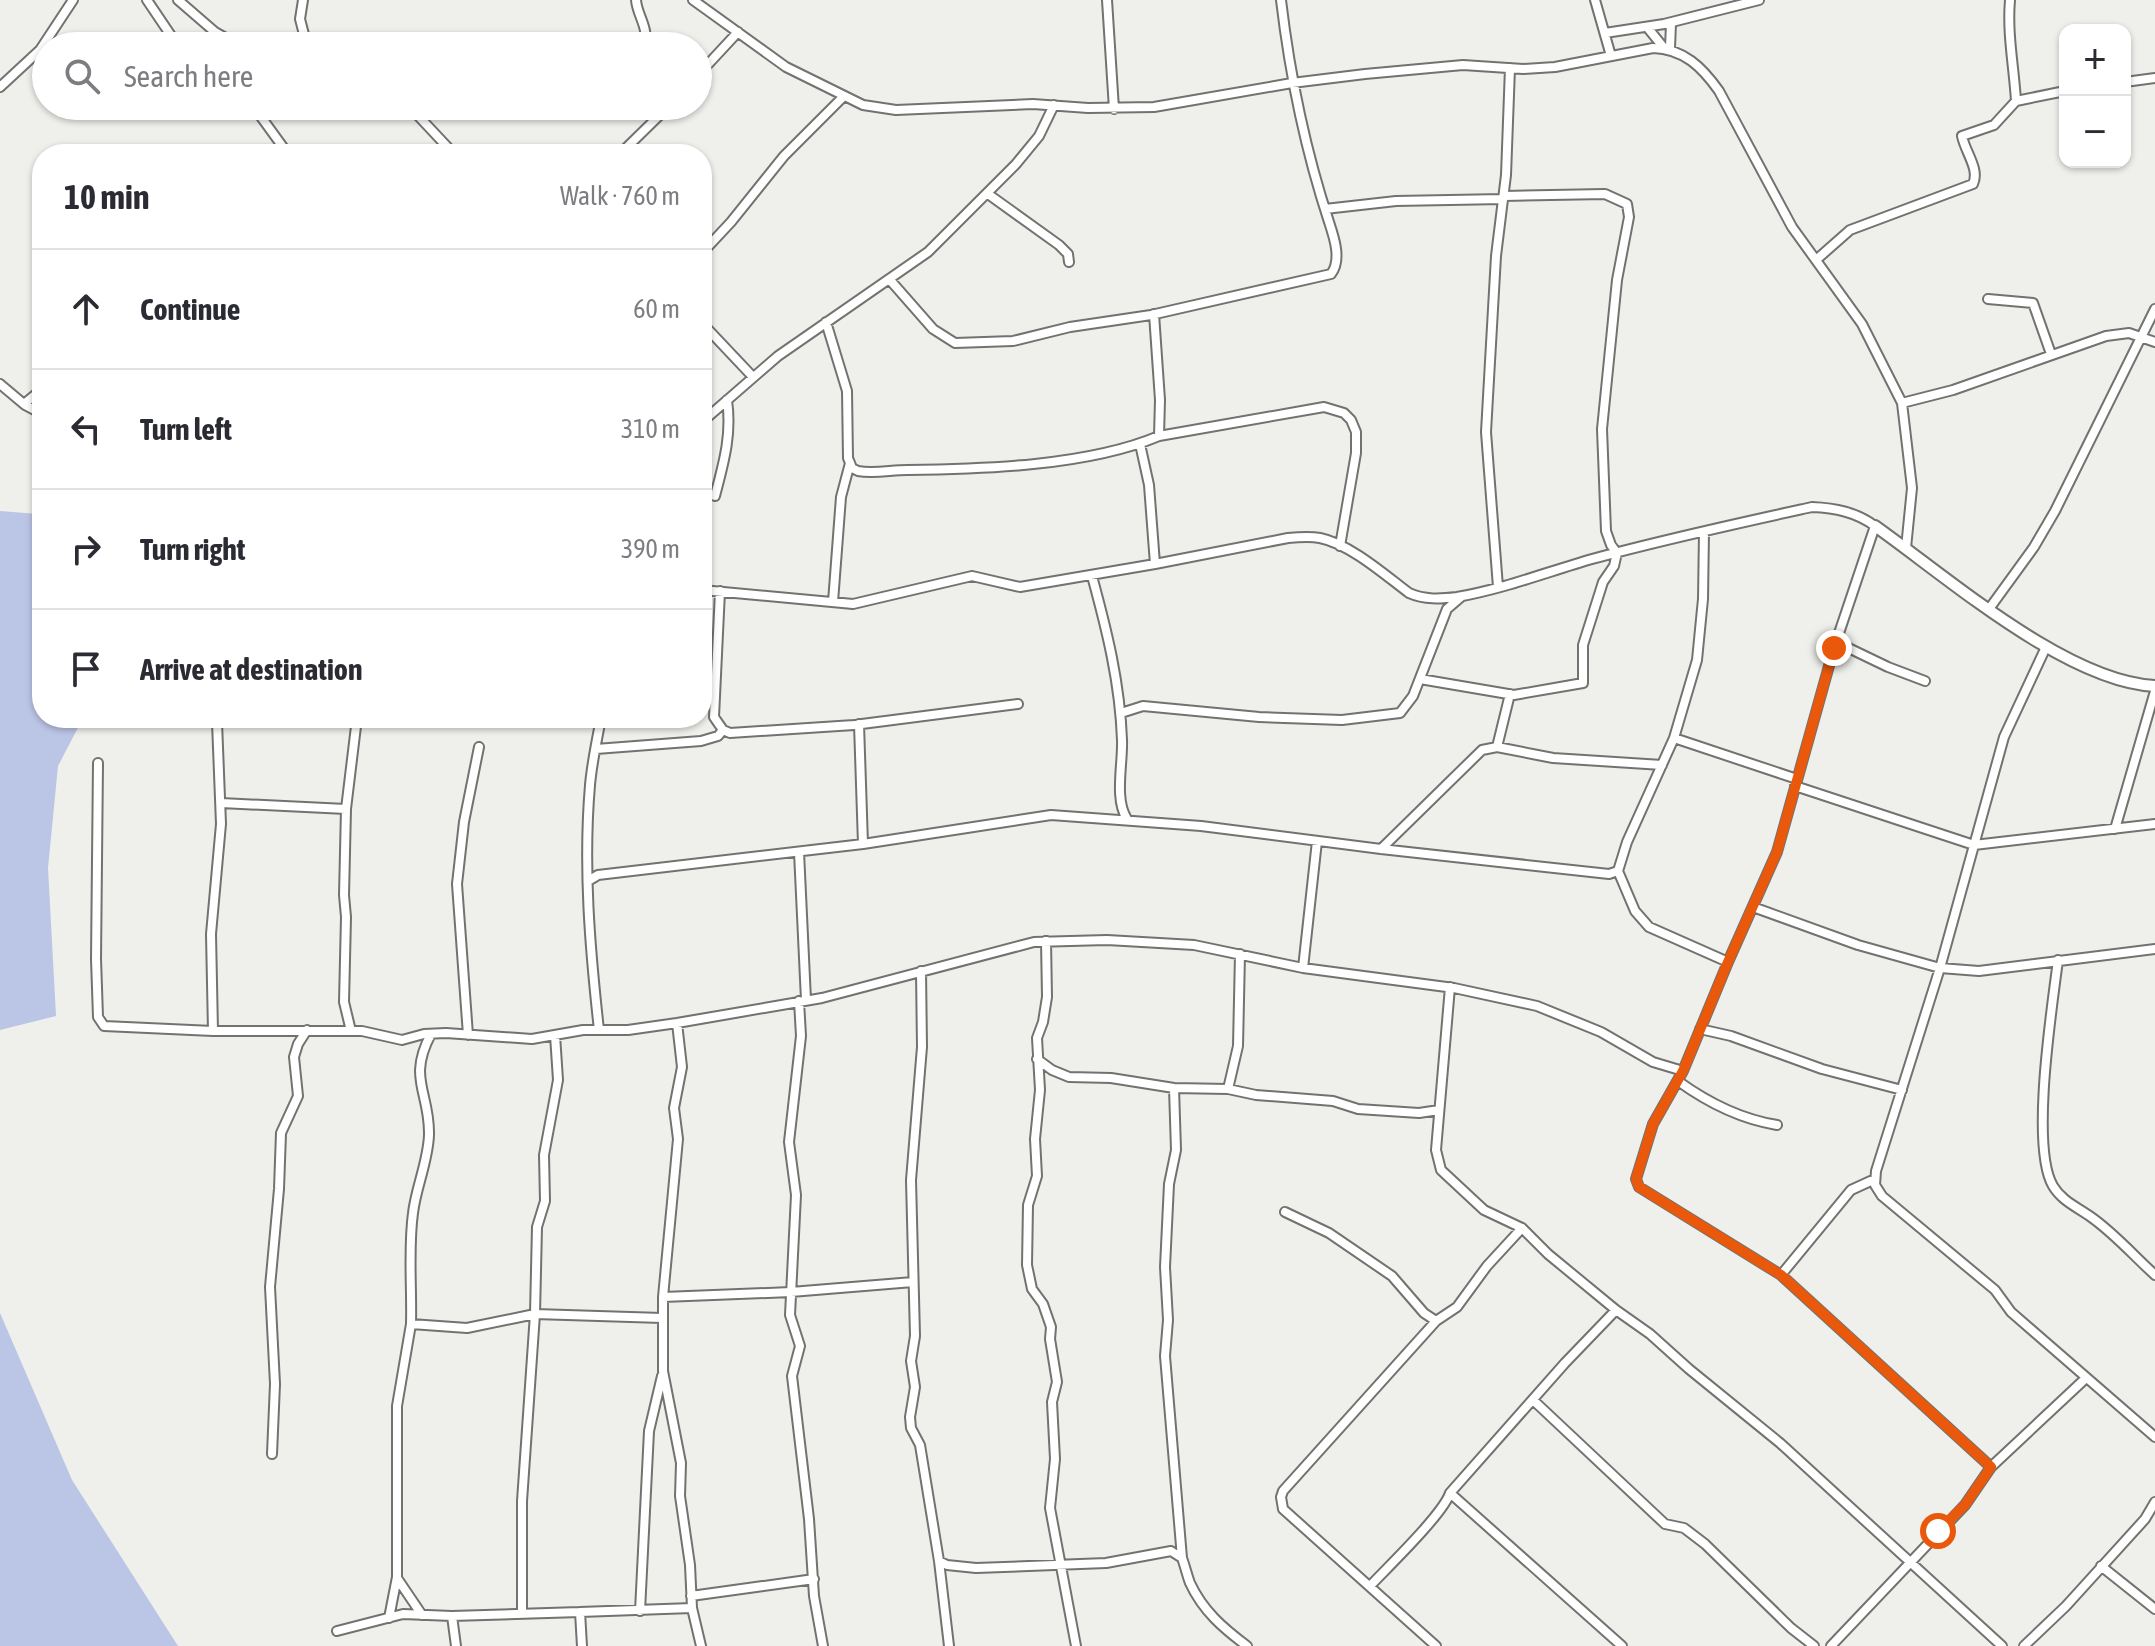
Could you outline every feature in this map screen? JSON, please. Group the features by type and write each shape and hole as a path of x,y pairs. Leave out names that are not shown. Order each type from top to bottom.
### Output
{"street":[{"path":"52,32 73,0"},
{"path":"147,0 169,32"},
{"path":"178,0 215,32"},
{"path":"303,0 300,19 303,32"},
{"path":"636,0 645,32"},
{"path":"693,0 786,67 863,105 896,110 1033,104 1114,109 1154,107 1292,83 1463,65 1555,67 1667,48"},
{"path":"1107,0 1114,109"},
{"path":"890,280 933,329 955,343 1013,341 1070,327 1154,314 1331,274 1336,266 1336,255 1292,83 1281,0"},
{"path":"1595,0 1611,56"},
{"path":"1605,33 1671,23 1759,0"},
{"path":"2010,0 2008,22 2016,101"},
{"path":"1667,48 1671,23"},
{"path":"1647,27 1667,48 1688,58 1706,73 1719,91 1792,227 1862,324 1902,403 1912,488 1906,548"},
{"path":"712,60 738,32"},
{"path":"0,87 32,57"},
{"path":"1498,587 1486,432 1510,68"},
{"path":"2131,81 2155,78"},
{"path":"1816,260 1850,230 1973,184 1975,171 1962,136 1994,125 2016,101 2059,92"},
{"path":"712,242 784,156 844,96"},
{"path":"712,413 753,377 826,322 928,252 988,194 1039,136 1054,105"},
{"path":"266,120 281,144"},
{"path":"422,120 445,144"},
{"path":"630,144 655,120"},
{"path":"988,194 1065,250 1069,262"},
{"path":"1325,209 1396,201 1605,194 1627,204 1629,217 1617,280 1602,429 1606,531 1617,553 1614,566 1603,582 1583,645 1583,683 1535,693 1510,694 1420,679"},
{"path":"1988,299 2033,303 2051,354"},
{"path":"1989,609 2034,547 2055,511 2155,309"},
{"path":"1154,314 1160,400 1159,436"},
{"path":"826,322 847,391 848,458 852,468 862,472 1024,465 1140,444 1159,436 1296,410 1324,407 1344,413 1351,420 1356,445 1340,546"},
{"path":"712,334 753,377"},
{"path":"1902,403 1953,390 2115,334 2141,336 2155,342"},
{"path":"0,384 32,408"},
{"path":"24,404 32,397"},
{"path":"715,496 728,446 730,420 727,400"},
{"path":"1140,444 1149,485 1155,564"},
{"path":"833,602 841,497 850,463"},
{"path":"712,591 853,604 972,576 1020,587 1288,538 1321,538 1340,546 1420,598 1445,598 1498,587 1704,532 1812,507 1831,508 1875,526 2046,647 2136,686 2155,689 2115,829"},
{"path":"1875,526 1836,642 1777,852 1683,1071 1653,1124 1636,1179 1639,1187 1781,1275 1991,1467"},
{"path":"1704,532 1703,599 1697,660 1674,738 1622,855 1618,871 1635,911 1649,927 1728,962"},
{"path":"1092,576 1117,676 1121,713 1121,810 1127,819"},
{"path":"720,591 714,717 723,730 741,733 859,724 1018,704"},
{"path":"1121,713 1143,706 1259,717 1342,720 1393,715 1406,708 1447,609 1463,595"},
{"path":"1445,598 1447,609"},
{"path":"1836,642 1925,681"},
{"path":"2046,647 2004,737 1940,968 1875,1185 1882,1196 1995,1290 2011,1312 2155,1437"},
{"path":"1497,747 1510,694"},
{"path":"859,724 863,844"},
{"path":"213,1031 211,934 221,824 217,728"},
{"path":"351,1031 344,1002 346,809 356,728"},
{"path":"599,728 588,816 589,930 599,1030"},
{"path":"596,749 701,741 718,736 723,730"},
{"path":"1674,738 1974,845 2155,824"},
{"path":"468,1035 457,884 464,822 479,747"},
{"path":"1381,849 1482,750 1497,747 1553,758 1662,765"},
{"path":"98,763 96,959 98,1017 104,1026 213,1031 351,1031 402,1040 431,1034 532,1039 599,1030 628,1030 802,1001 1020,945 1046,941 1107,940 1194,945 1303,968 1450,987 1537,1006 1601,1032 1653,1062 1683,1071"},
{"path":"221,803 346,809"},
{"path":"1112,818 1121,810"},
{"path":"588,881 598,875 863,844 1036,816 1127,819 1609,874 1618,871"},
{"path":"1303,968 1317,841"},
{"path":"799,852 801,1036 789,1142 796,1195 790,1315 800,1346 792,1386 823,1646"},
{"path":"589,867 598,875"},
{"path":"1753,907 1858,945 1940,968 1979,971 2155,949"},
{"path":"1046,941 1047,997 1037,1038 1040,1090 1035,1139 1037,1176 1028,1205 1027,1265 1032,1289 1043,1304 1051,1327 1057,1382 1052,1402 1055,1459 1050,1508 1076,1646"},
{"path":"1228,1089 1238,1046 1240,954"},
{"path":"2058,960 2042,1122 2052,1184 2068,1202 2092,1218 2155,1275"},
{"path":"921,971 922,1047 911,1180 915,1336 911,1361 915,1387 911,1425 920,1445 949,1646"},
{"path":"1450,987 1436,1150 1441,1170 1484,1210 1522,1228 1548,1254 1780,1443 2002,1646"},
{"path":"677,1023 682,1067 674,1108 678,1139 663,1297 663,1371 681,1463 680,1496 690,1565 692,1608 701,1646"},
{"path":"1700,1029 1731,1036 1822,1069 1902,1090"},
{"path":"272,1454 275,1384 270,1287 274,1217 279,1189 281,1133 298,1096 294,1057 307,1030"},
{"path":"389,1618 397,1577 397,1406 411,1324 413,1212 424,1172 429,1135 419,1067 421,1053 431,1034"},
{"path":"522,1612 522,1501 535,1314 537,1227 546,1191 544,1155 558,1080 555,1035"},
{"path":"1037,1059 1069,1077 1111,1078 1174,1088 1228,1089 1256,1095 1333,1101 1358,1109 1419,1113 1439,1110"},
{"path":"1678,1081 1703,1099 1777,1125"},
{"path":"1174,1088 1176,1150 1169,1184 1165,1356 1182,1558 1202,1605 1219,1625 1247,1646"},
{"path":"1781,1275 1851,1190 1875,1179"},
{"path":"1285,1212 1329,1233 1392,1276 1424,1313 1436,1321"},
{"path":"1436,1646 1283,1509 1281,1497 1293,1479 1436,1321 1457,1307 1487,1266 1522,1228"},
{"path":"663,1297 791,1292 913,1282"},
{"path":"1370,1586 1616,1310"},
{"path":"411,1324 467,1328 535,1314 662,1318"},
{"path":"640,1611 649,1431 663,1371"},
{"path":"1831,1646 1965,1505 1991,1467 2086,1378"},
{"path":"1533,1400 1665,1524 1684,1528 1705,1544 1791,1628 1814,1646"},
{"path":"1450,1493 1622,1646"},
{"path":"2024,1646 2066,1606 2145,1519 2155,1502"},
{"path":"939,1561 947,1565 976,1568 1106,1563 1165,1551 1182,1558"},
{"path":"2101,1566 2155,1609"},
{"path":"397,1577 422,1615"},
{"path":"691,1596 814,1579"},
{"path":"337,1631 403,1614 452,1616 692,1608"},
{"path":"580,1612 582,1646"},
{"path":"452,1616 456,1646"}],"shaded area":[{"path":"0,511 32,514 32,728 78,728 58,766 48,868 56,1016 0,1030"},
{"path":"0,1313 72,1480 178,1646 0,1646"}],"route":[{"path":"1834,648 1777,852 1683,1071 1653,1124 1636,1179 1639,1187 1781,1275 1991,1467 1978,1483 1975,1493 1938,1531"}]}
